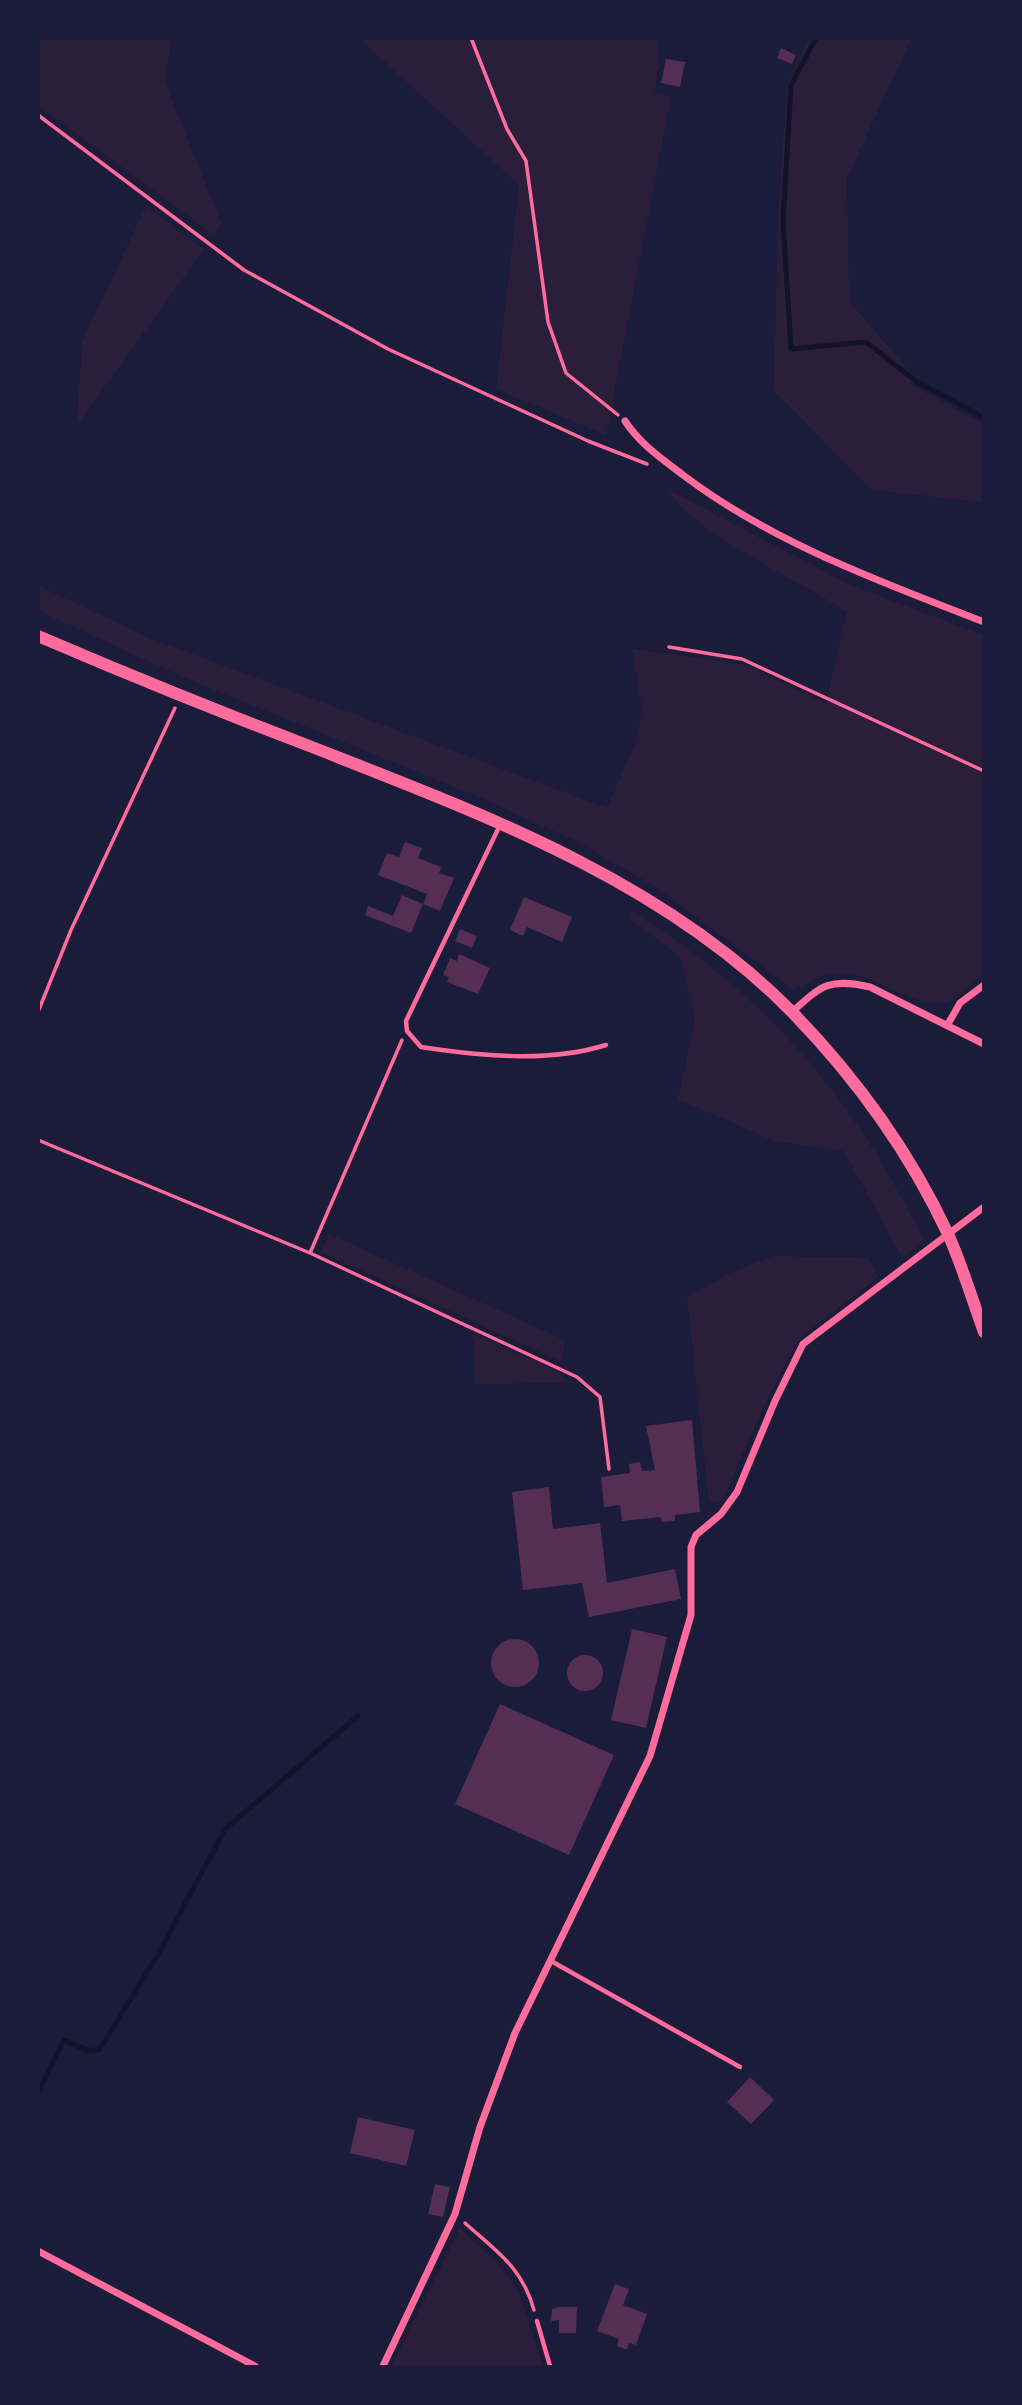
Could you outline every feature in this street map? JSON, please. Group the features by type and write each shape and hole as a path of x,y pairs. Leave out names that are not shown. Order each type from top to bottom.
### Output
{"main road":[{"path":"38,636 180,696 501,824 576,859 647,898 725,955 792,1012 885,1124 937,1213 961,1265 984,1332"}],"street":[{"path":"625,421 637,440 718,502 814,555 984,622"},
{"path":"792,1012 822,985 851,983 870,987 984,1044"},
{"path":"948,1024 960,1003 984,985"},
{"path":"383,2367 456,2214 480,2127 515,2033 650,1756 691,1615 691,1547 696,1535 721,1514 737,1492 775,1401 803,1344 984,1207"},
{"path":"38,2251 255,2367"}],"lane":[{"path":"501,824 406,1021 407,1031 421,1047 493,1055 572,1054 606,1045"},
{"path":"550,1960 740,2067"},
{"path":"537,2321 550,2367"}],"path":[{"path":"471,38 507,129 526,161 548,322 566,373 625,421"},
{"path":"38,115 256,276 388,349 494,398 659,469 671,466"},
{"path":"669,647 742,659 984,771"},
{"path":"38,1012 71,930 180,696"},
{"path":"310,1253 394,1052 407,1031"},
{"path":"38,1140 310,1253 577,1377 600,1397 609,1469"},
{"path":"456,2214 519,2273 527,2287 537,2321"}],"shaded area":[{"path":"39,38 172,39 164,80 221,223 214,235 39,106"},
{"path":"656,38 660,44 655,92 671,97 606,435 496,389 519,185 360,39"},
{"path":"809,38 911,39 847,178 849,301 915,378 910,384 983,424 983,502 872,490 774,391 778,221 787,84"},
{"path":"146,206 204,249 77,425 82,342"},
{"path":"668,490 853,586 983,635 983,974 954,999 937,1003 924,1001 858,975 845,973 824,976 793,989 654,886 580,843 472,794 185,678 39,611 39,586 149,638 607,808 636,742 642,709 632,649 743,664 826,703 847,612 724,540 700,523"},
{"path":"631,911 723,977 764,1014 802,1054 837,1096 869,1142 924,1241 902,1258 844,1151 774,1141 678,1099 695,1019 680,956 628,918"},
{"path":"329,1234 565,1340 562,1362 321,1252"},
{"path":"773,1256 868,1258 878,1277 800,1338 769,1395 722,1501 709,1503 687,1298 728,1274"},
{"path":"474,1335 561,1372 566,1383 475,1384"},
{"path":"460,2228 495,2261 518,2289 543,2366 391,2366"}],"building":[{"path":"781,48 796,55 792,64 777,58"},
{"path":"666,59 685,62 680,87 661,83"},
{"path":"405,842 422,848 418,858 441,867 439,873 454,878 440,911 423,904 427,894 378,875 387,853 399,857"},
{"path":"402,895 423,904 411,933 365,915 368,906 393,916"},
{"path":"524,897 572,917 562,942 527,927 523,936 510,930"},
{"path":"460,929 477,936 472,948 455,941"},
{"path":"459,954 490,968 478,994 447,982 449,977 443,975 450,958 457,961"},
{"path":"692,1420 700,1512 675,1515 675,1521 662,1522 661,1517 622,1521 620,1505 604,1507 601,1477 630,1473 629,1464 640,1462 642,1471 655,1470 646,1426"},
{"path":"549,1487 553,1529 600,1523 607,1583 675,1569 681,1599 589,1617 582,1583 523,1590 512,1492"},
{"path":"632,1629 667,1637 646,1728 611,1720"},
{"path":"515,1639 524,1640 532,1646 538,1654 538,1672 532,1680 524,1686 515,1687 506,1686 498,1680 492,1672 491,1663 492,1654 498,1646 506,1640"},
{"path":"585,1655 598,1660 603,1673 598,1686 585,1691 572,1686 567,1673 572,1660"},
{"path":"500,1704 614,1755 569,1855 455,1804"},
{"path":"750,2077 774,2100 751,2124 727,2102"},
{"path":"358,2117 415,2130 406,2166 350,2153"},
{"path":"435,2184 450,2187 443,2217 428,2214"},
{"path":"615,2284 629,2289 623,2305 647,2314 636,2345 629,2343 627,2350 617,2346 619,2339 597,2331"},
{"path":"577,2307 576,2333 559,2333 559,2320 551,2321 552,2309"}],"waterway":[{"path":"816,38 791,85 783,221 791,349 866,342 916,381 984,418"},
{"path":"38,2093 64,2040 89,2051 100,2049 160,1951 225,1829 358,1716"}]}
